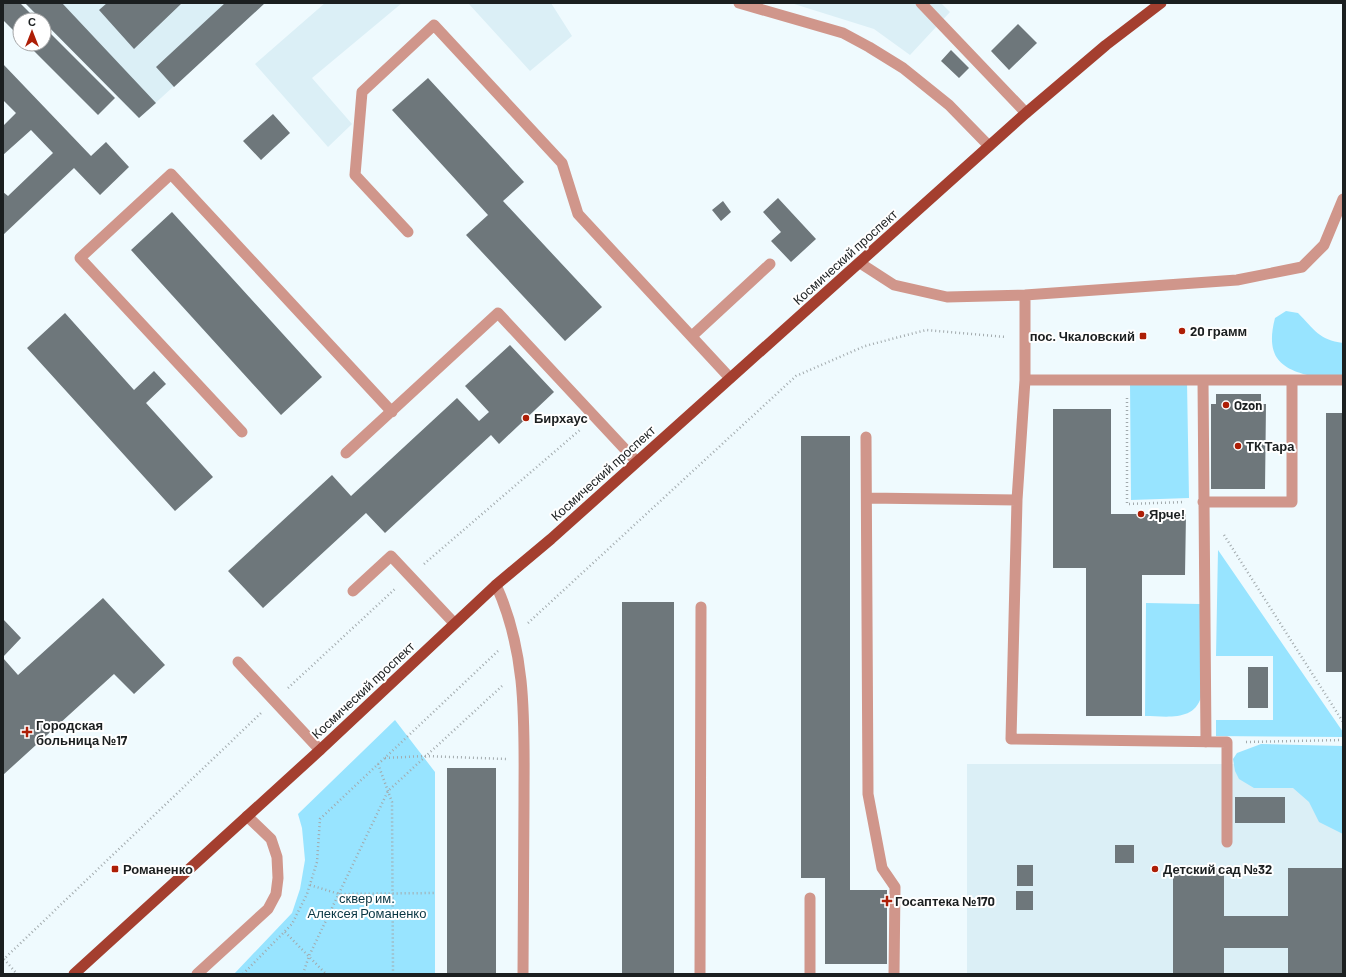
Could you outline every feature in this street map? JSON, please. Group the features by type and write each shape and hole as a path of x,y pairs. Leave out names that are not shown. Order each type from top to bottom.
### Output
{"main road":[{"name":"Космический проспект","path":"74,974 320,750 496,585 551,539 636,461 860,263 1026,113 1106,45 1161,3"}],"lane":[{"path":"739,3 843,33 869,47 903,68 949,105 989,146"},
{"path":"921,3 1026,113"},
{"path":"408,232 355,175 362,92 434,25 562,163 578,214 730,378"},
{"path":"242,432 80,258 171,174 392,412"},
{"path":"860,263 894,285 947,297 1025,295 1238,280 1302,267 1324,245 1343,199"},
{"path":"692,336 770,264"},
{"path":"1025,295 1025,380 1017,500 1011,739 1227,742 1227,842"},
{"path":"346,453 498,313 636,461"},
{"path":"1025,380 1343,380"},
{"path":"1203,380 1206,742"},
{"path":"1203,502 1292,502 1292,380"},
{"path":"866,437 868,794 882,868 895,887 894,974"},
{"path":"867,498 1017,500"},
{"path":"353,591 391,556 454,623"},
{"path":"496,585 506,606 514,636 524,698 523,974"},
{"path":"700,974 701,607"},
{"path":"238,662 320,750"},
{"path":"197,974 268,909 276,894 278,878 277,857 271,839 247,816"},
{"path":"810,898 810,974"}],"path":[{"path":"243,974 292,924 310,885 317,862 320,819 514,636 796,376 864,346 926,330 1025,339"},
{"path":"1126,380 1127,504 1203,502"},
{"path":"17,974 3,960 274,701 410,576 596,418"},
{"path":"1220,528 1343,722"},
{"path":"303,974 309,956 388,791 520,670"},
{"path":"1227,742 1343,740"},
{"path":"384,758 425,756 524,760"},
{"path":"378,764 392,802 393,974"},
{"path":"310,885 339,894 436,893"},
{"path":"285,932 326,974"}],"shaded area":[{"path":"25,3 265,3 139,118 52,30 52,12 34,12"},
{"path":"325,3 402,3 312,78 352,124 328,147 255,64"},
{"path":"468,3 551,3 572,36 530,71"},
{"path":"791,3 941,3 950,12 910,55 874,29"},
{"name":"Детский сад №32","path":"967,764 1343,764 1343,974 967,974"}],"green space":[{"path":"1286,311 1298,313 1322,336 1335,342 1343,343 1343,385 1300,373 1288,368 1279,361 1274,351 1272,337 1275,318"},
{"path":"1187,382 1189,498 1131,500 1130,383"},
{"path":"1218,550 1343,732 1343,737 1216,736 1216,720 1273,720 1273,656 1216,656"},
{"path":"1146,603 1200,604 1201,697 1192,711 1185,714 1170,717 1145,716"},
{"name":"сквер им. Алексея Романенко","path":"395,720 435,772 435,974 234,974 292,913 300,889 305,860 302,828 298,814"},
{"path":"1261,744 1343,746 1343,834 1319,822 1309,802 1293,788 1254,788 1239,779 1235,771 1233,759 1237,753"}],"building":[{"path":"3,3 20,3 29,12 12,12 12,29 3,20"},
{"path":"25,3 62,3 156,103 139,118 52,30 52,12 34,12"},
{"path":"107,3 182,3 134,49 99,10"},
{"path":"225,3 265,3 174,87 156,67"},
{"path":"1018,24 1037,43 1009,70 991,51"},
{"path":"52,35 115,98 98,115 35,52 52,52"},
{"path":"951,50 969,68 959,78 941,61"},
{"path":"3,64 91,156 106,142 129,167 100,195 74,168 3,235 3,192 8,196 53,153 31,130 3,155 3,126 16,113 3,100"},
{"path":"428,78 524,182 503,201 602,307 565,341 466,235 488,215 392,110"},
{"path":"273,114 290,133 261,160 243,141"},
{"path":"778,198 816,239 791,262 771,241 781,232 763,212"},
{"path":"723,201 731,212 721,221 712,210"},
{"path":"172,212 322,377 281,415 131,250"},
{"path":"65,313 134,390 154,371 166,384 146,403 213,477 175,511 27,348"},
{"path":"510,345 554,392 499,444 491,435 385,533 366,513 263,608 228,571 332,475 351,496 457,398 479,421 489,412 465,386"},
{"name":"ТК Тара","path":"1216,394 1261,394 1261,404 1266,404 1265,489 1211,489 1211,404 1216,404"},
{"path":"1053,409 1111,409 1111,514 1186,514 1185,575 1142,575 1142,716 1086,716 1086,568 1053,568"},
{"path":"1326,413 1343,413 1343,672 1326,672"},
{"path":"801,436 850,436 850,890 887,890 887,964 825,964 825,878 801,878"},
{"name":"Городская больница №17","path":"103,598 165,665 134,694 114,674 3,775 3,658 18,675"},
{"path":"622,602 674,602 674,974 622,974"},
{"path":"3,619 21,638 3,657"},
{"path":"1248,667 1268,667 1268,708 1248,708"},
{"path":"447,768 496,768 496,974 447,974"},
{"path":"1235,797 1285,797 1285,823 1235,823"},
{"path":"1115,845 1134,845 1134,863 1115,863"},
{"path":"1017,865 1033,865 1033,886 1017,886"},
{"path":"1173,868 1224,868 1224,916 1288,916 1288,868 1342,868 1342,974 1288,974 1288,948 1224,948 1224,974 1173,974"},
{"path":"1016,891 1033,891 1033,910 1016,910"}],"place":[{"name":"20 грамм","path":"1182,331"},
{"name":"пос. Чкаловский","path":"1143,336"},
{"name":"Ozon","path":"1226,405"},
{"name":"Бирхаус","path":"526,418"},
{"name":"ТК Тара","path":"1238,446"},
{"name":"Ярче!","path":"1141,514"},
{"name":"Городская больница №17","path":"27,732"},
{"name":"Романенко","path":"115,869"},
{"name":"Детский сад №32","path":"1155,869"},
{"name":"Госаптека №170","path":"887,901"}]}
